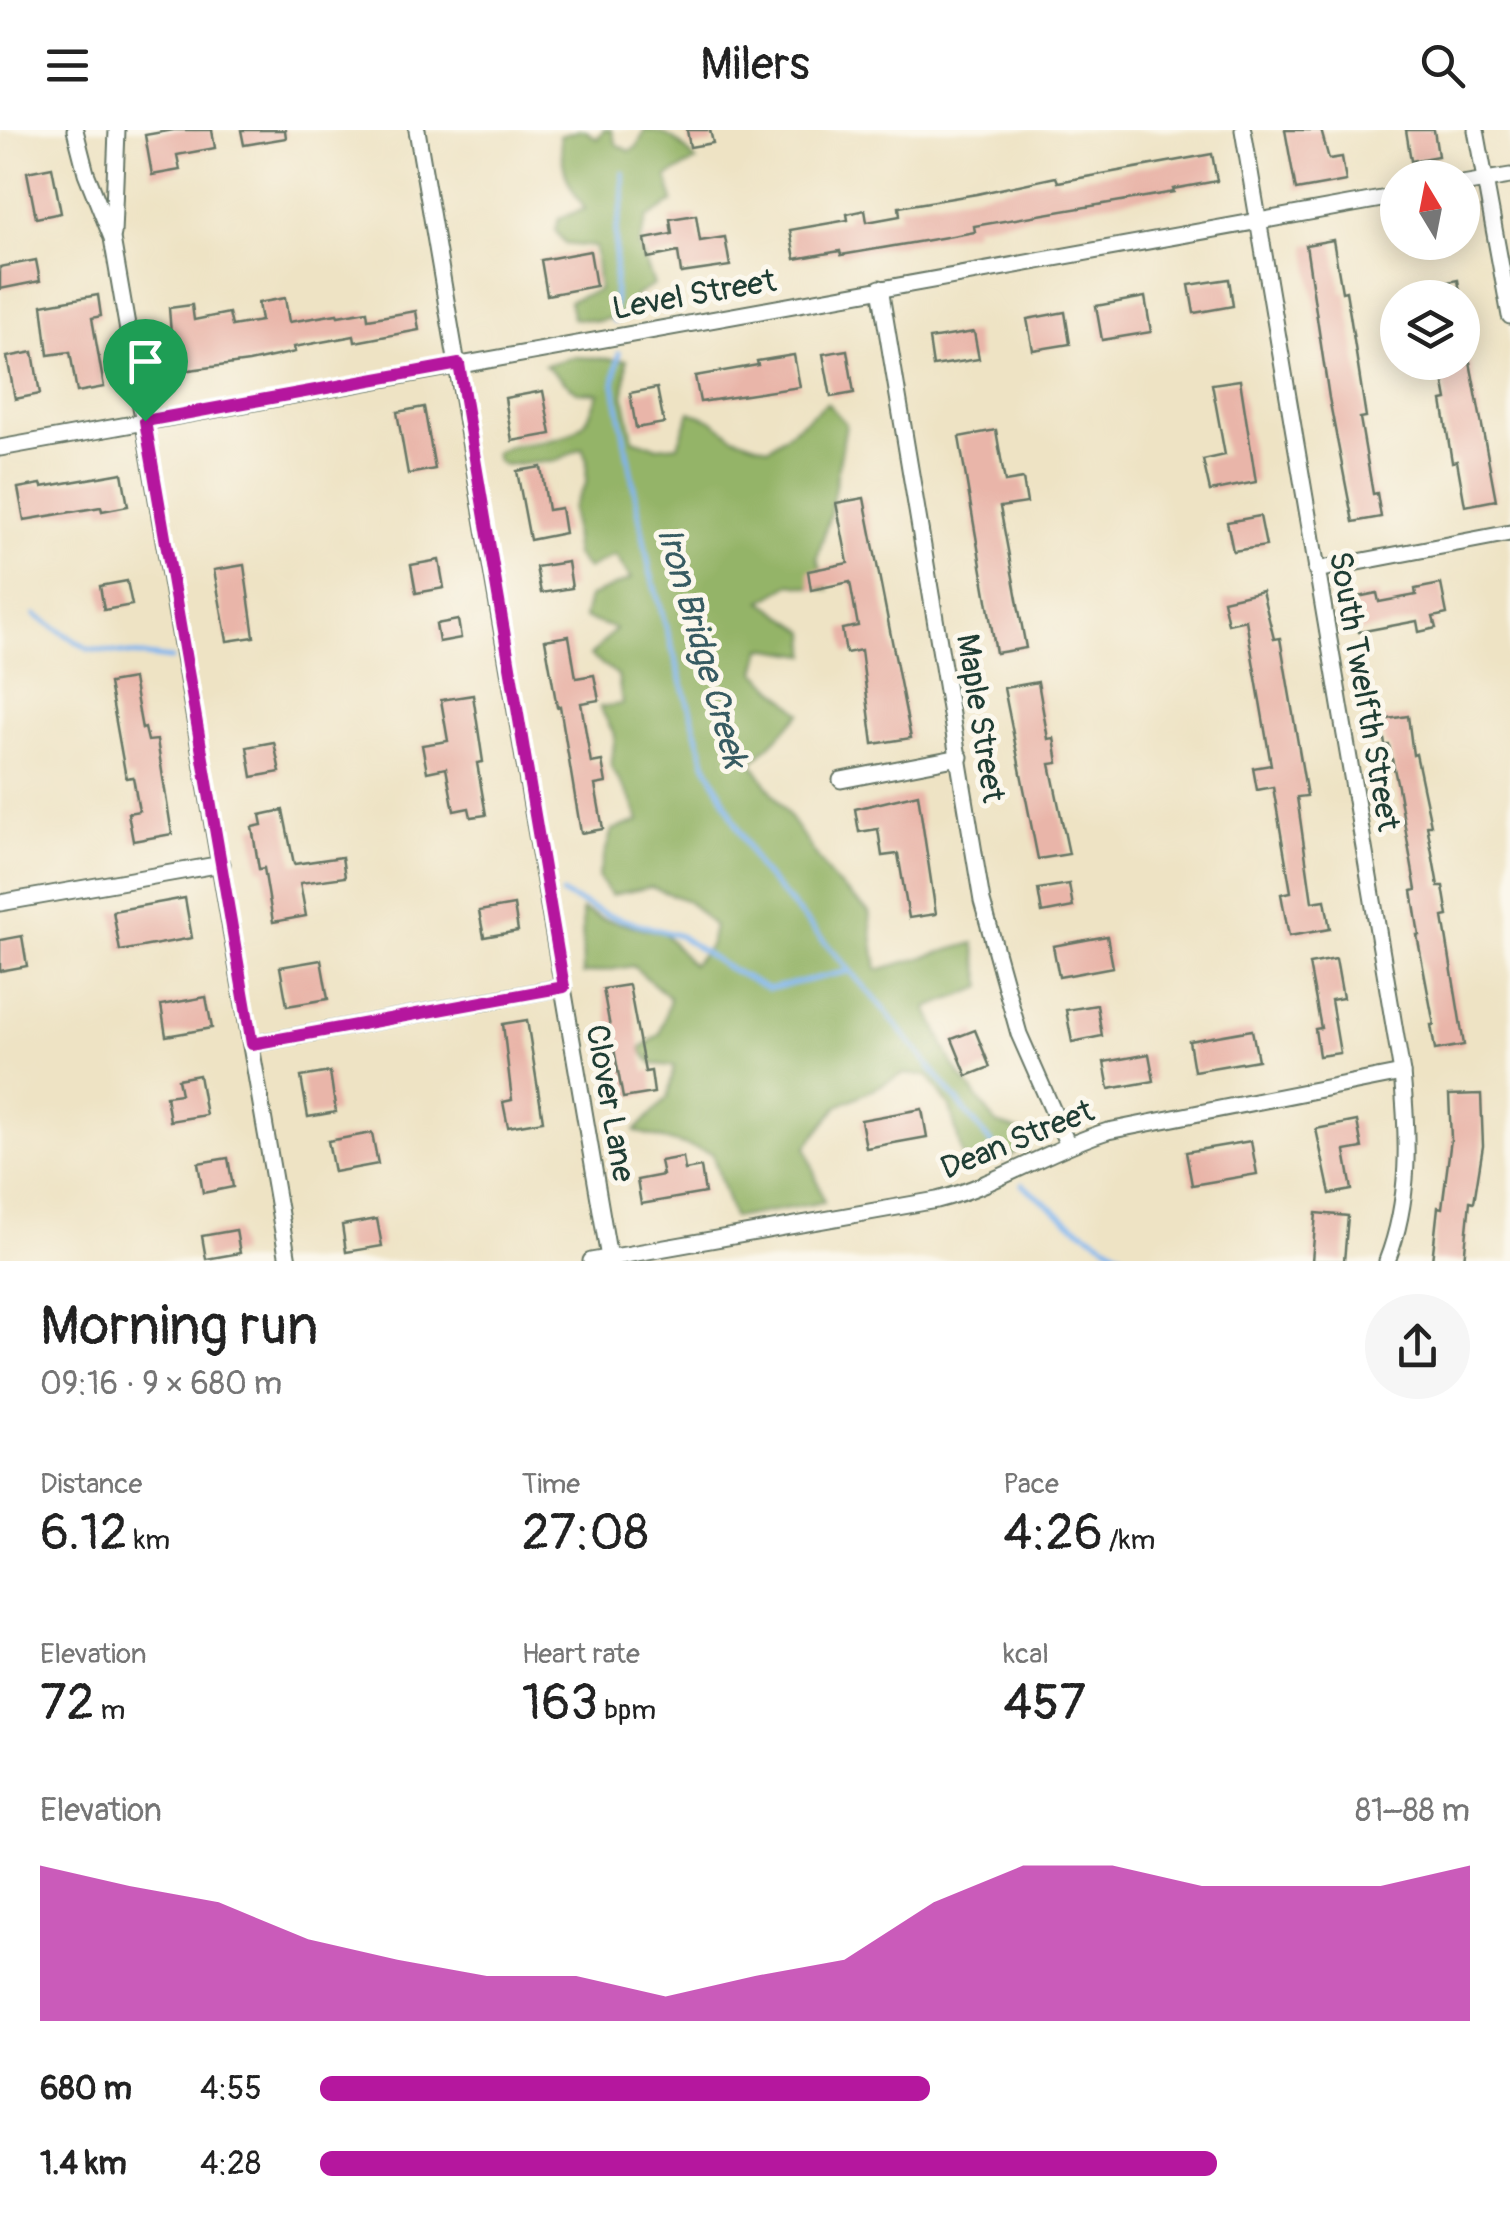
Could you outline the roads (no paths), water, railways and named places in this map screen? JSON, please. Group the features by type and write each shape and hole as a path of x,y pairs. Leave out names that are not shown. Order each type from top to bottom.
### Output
{"street":[{"path":"75,130 86,172 112,238 288,1261"},
{"path":"112,238 117,130"},
{"name":"Clover Lane","path":"417,130 609,1258"},
{"name":"South Twelfth Street","path":"1244,130 1402,1073 1407,1171 1399,1224 1388,1261"},
{"path":"1476,130 1510,316"},
{"path":"1480,181 1510,176"},
{"name":"Level Street","path":"0,448 1380,199"},
{"name":"Maple Street","path":"880,288 982,901 1014,1015 1068,1145"},
{"path":"1316,570 1510,533"},
{"path":"841,780 960,756"},
{"path":"0,904 222,864"},
{"path":"252,1044 564,987"},
{"name":"Dean Street","path":"591,1261 963,1194 1068,1145 1124,1127 1402,1073"},
{"path":"714,1241 716,1261"}],"waterway":[{"name":"Iron Bridge Creek","path":"614,322 616,231 623,201 623,173"},
{"name":"Iron Bridge Creek","path":"619,353 614,384 650,571 705,762 758,867 877,1001 1004,1159"},
{"path":"35,615 88,649 171,659"},
{"path":"562,894 607,915 680,936 768,989 849,971"},
{"name":"Iron Bridge Creek","path":"1022,1184 1071,1223 1133,1261"}]}
